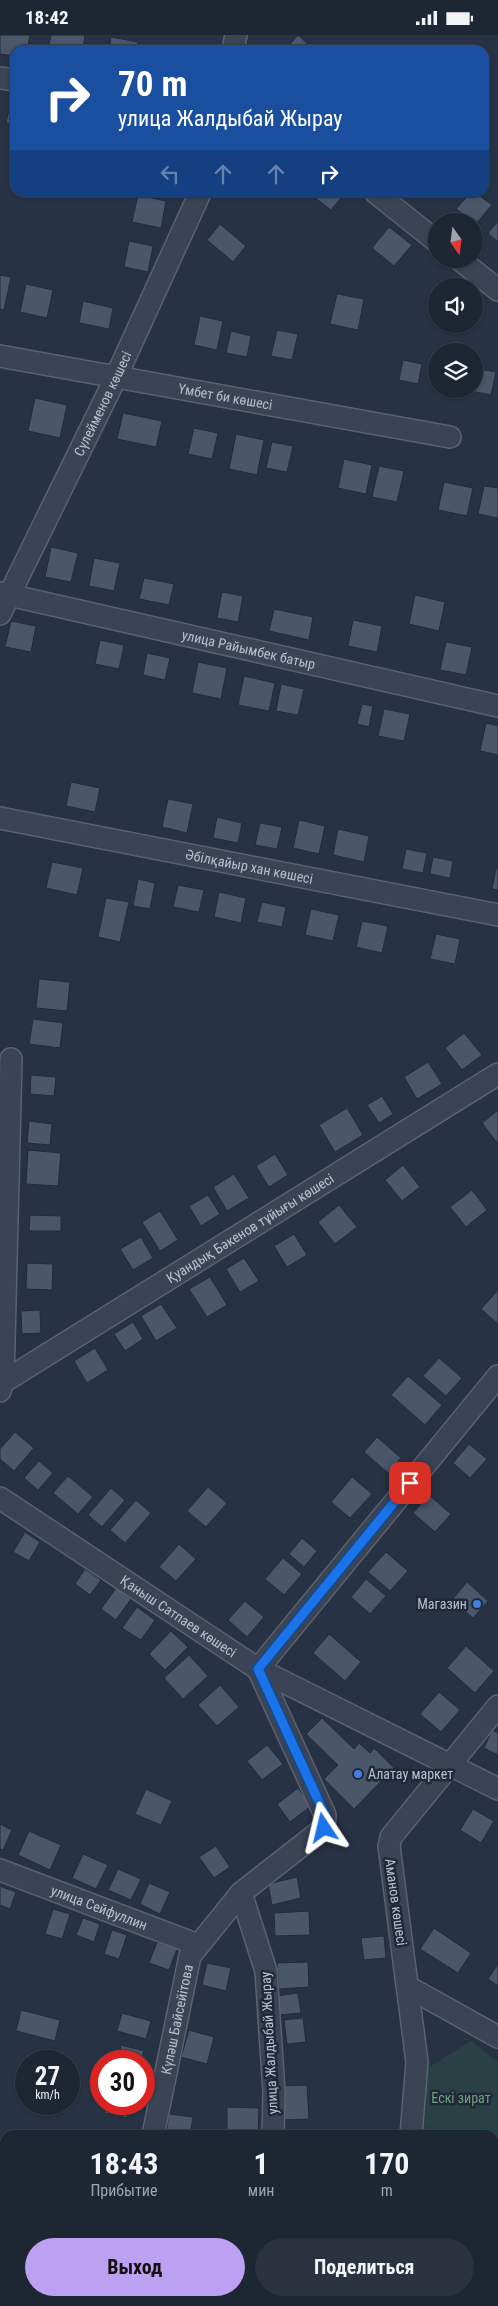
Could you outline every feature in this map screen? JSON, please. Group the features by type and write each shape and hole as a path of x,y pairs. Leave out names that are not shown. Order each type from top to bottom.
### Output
{"street":[{"name":"Сүлейменов көшесі","path":"3,600 116,377 198,197"},
{"path":"381,197 428,235"},
{"path":"470,268 498,290"},
{"name":"Үмбет би көшесі","path":"0,356 450,437"},
{"name":"улица Райымбек батыр","path":"3,600 498,706"},
{"name":"Әбілқайыр хан көшесі","path":"0,817 498,915"},
{"path":"2,1386 11,1059"},
{"name":"Қуандық Бәкенов тұйығы көшесі","path":"2,1386 498,1074"},
{"path":"241,1893 324,1828 325,1821 325,1815 258,1669 498,1376"},
{"name":"Қаныш Сатпаев көшесі","path":"0,1498 258,1669 498,1789"},
{"name":"Аманов көшесі","path":"411,2130 417,2062 389,1846 391,1837 498,1705"},
{"name":"улица Сейфуллин","path":"0,1870 198,1945"},
{"name":"Күләш Байсейітова","path":"154,2130 190,1955 241,1893"},
{"name":"улица Жалдыбай Жырау","path":"241,1893 266,1971 274,2093 273,2130"},
{"path":"408,1987 498,2037"}],"green space":[{"name":"Ескі зират","path":"471,2041 498,2062 498,2130 419,2130 428,2068"}],"building":[{"path":"0,35 30,35 28,45 10,45 10,55 0,54"},
{"path":"51,35 85,35 84,45 49,45"},
{"path":"298,35 309,45 289,45"},
{"path":"111,37 138,42 138,45 110,45"},
{"path":"10,105 10,124 6,123"},
{"path":"138,197 166,201 161,228 132,222"},
{"path":"314,197 342,197 331,210"},
{"path":"466,197 481,197 492,205 483,216 483,213 462,213 456,209"},
{"path":"498,221 498,242 488,233"},
{"path":"220,224 246,246 233,262 207,240"},
{"path":"389,227 412,245 394,266 372,248"},
{"path":"129,241 153,246 148,272 124,267"},
{"path":"0,275 11,277 4,310 0,309"},
{"path":"26,284 53,290 47,318 20,312"},
{"path":"337,294 364,299 358,330 330,324"},
{"path":"83,301 113,308 109,329 79,323"},
{"path":"200,316 223,321 217,350 194,345"},
{"path":"277,330 298,334 292,360 271,356"},
{"path":"231,331 251,336 247,357 226,353"},
{"path":"403,360 422,364 418,384 399,380"},
{"path":"483,370 496,372 491,395 483,393"},
{"path":"35,398 67,405 60,438 28,431"},
{"path":"123,413 162,421 156,447 117,439"},
{"path":"194,428 218,433 212,459 188,454"},
{"path":"236,434 264,440 257,475 229,469"},
{"path":"272,442 293,446 287,472 266,468"},
{"path":"344,459 372,465 366,494 338,488"},
{"path":"379,466 404,471 397,502 372,497"},
{"path":"444,482 473,488 467,516 438,510"},
{"path":"484,486 498,488 498,518 478,514"},
{"path":"51,547 78,553 71,582 45,577"},
{"path":"94,558 120,563 114,591 89,586"},
{"path":"144,578 174,584 169,605 139,599"},
{"path":"222,592 243,596 238,622 217,618"},
{"path":"415,595 445,602 439,631 409,624"},
{"path":"274,609 313,617 309,640 269,631"},
{"path":"353,620 382,626 377,652 348,646"},
{"path":"11,621 36,626 31,652 5,647"},
{"path":"100,640 124,645 119,669 95,664"},
{"path":"446,642 472,647 466,675 440,670"},
{"path":"147,653 170,658 165,680 143,675"},
{"path":"198,662 227,668 221,699 192,693"},
{"path":"244,676 275,683 269,711 238,705"},
{"path":"281,684 304,689 298,715 276,711"},
{"path":"362,704 373,706 369,727 357,724"},
{"path":"384,709 410,714 404,741 378,736"},
{"path":"486,723 498,726 498,755 480,751"},
{"path":"71,782 100,788 95,812 66,806"},
{"path":"168,799 193,804 187,833 162,827"},
{"path":"217,817 242,823 238,843 213,838"},
{"path":"299,820 325,826 319,854 293,848"},
{"path":"260,823 282,827 277,849 255,845"},
{"path":"338,829 369,836 364,862 333,855"},
{"path":"406,849 427,853 423,873 402,869"},
{"path":"433,857 453,861 450,878 430,874"},
{"path":"52,862 83,868 77,895 46,888"},
{"path":"496,868 498,868 498,890 492,889"},
{"path":"138,879 155,883 150,909 133,906"},
{"path":"178,885 204,890 199,912 173,907"},
{"path":"219,892 246,898 241,923 214,917"},
{"path":"106,898 129,902 120,942 98,937"},
{"path":"262,902 286,907 282,927 257,922"},
{"path":"311,909 339,915 333,941 305,935"},
{"path":"362,921 388,926 382,953 356,947"},
{"path":"436,934 460,939 455,964 430,959"},
{"path":"39,979 70,982 67,1011 36,1008"},
{"path":"33,1019 63,1023 60,1048 29,1044"},
{"path":"464,1033 482,1055 462,1070 445,1048"},
{"path":"428,1062 442,1084 417,1099 404,1077"},
{"path":"31,1075 56,1077 54,1096 30,1094"},
{"path":"382,1096 393,1114 379,1123 367,1105"},
{"path":"347,1108 363,1135 335,1152 319,1125"},
{"path":"498,1110 498,1144 482,1123"},
{"path":"29,1121 52,1124 50,1145 27,1143"},
{"path":"28,1150 61,1153 58,1186 26,1184"},
{"path":"275,1154 288,1175 269,1187 256,1166"},
{"path":"403,1165 420,1187 402,1201 385,1180"},
{"path":"234,1174 249,1198 227,1211 213,1187"},
{"path":"472,1190 487,1210 466,1227 450,1207"},
{"path":"208,1195 220,1214 201,1226 189,1206"},
{"path":"339,1205 357,1227 335,1244 318,1222"},
{"path":"160,1211 178,1240 160,1251 142,1222"},
{"path":"30,1215 61,1216 61,1231 29,1231"},
{"path":"294,1234 307,1255 287,1267 274,1246"},
{"path":"141,1237 153,1258 133,1270 120,1249"},
{"path":"244,1258 259,1281 240,1292 226,1269"},
{"path":"27,1263 53,1264 52,1290 26,1289"},
{"path":"210,1277 227,1305 207,1317 189,1289"},
{"path":"498,1290 498,1324 481,1309"},
{"path":"161,1304 177,1328 156,1341 141,1316"},
{"path":"40,1310 41,1333 22,1334 21,1311"},
{"path":"133,1322 143,1339 125,1351 114,1334"},
{"path":"95,1348 108,1370 87,1383 74,1361"},
{"path":"439,1358 462,1378 446,1396 423,1376"},
{"path":"408,1376 442,1405 425,1425 391,1395"},
{"path":"15,1432 34,1448 14,1471 0,1459 0,1449"},
{"path":"377,1437 401,1458 388,1473 364,1452"},
{"path":"469,1444 487,1459 470,1478 453,1463"},
{"path":"39,1461 53,1473 38,1490 24,1478"},
{"path":"68,1476 93,1497 78,1514 53,1493"},
{"path":"352,1477 372,1494 350,1518 331,1502"},
{"path":"208,1487 227,1503 206,1527 187,1511"},
{"path":"111,1488 125,1500 102,1527 88,1515"},
{"path":"429,1495 451,1514 435,1532 413,1513"},
{"path":"136,1500 151,1513 125,1543 110,1530"},
{"path":"25,1532 40,1542 29,1561 13,1552"},
{"path":"302,1538 317,1551 304,1567 289,1554"},
{"path":"179,1544 196,1559 176,1581 159,1567"},
{"path":"386,1552 408,1571 390,1591 368,1572"},
{"path":"283,1558 302,1574 284,1595 265,1579"},
{"path":"85,1569 101,1580 90,1595 75,1584"},
{"path":"366,1579 386,1596 370,1614 351,1597"},
{"path":"467,1582 488,1601 473,1618 452,1600"},
{"path":"116,1588 131,1599 116,1620 101,1609"},
{"path":"245,1601 264,1617 247,1637 228,1620"},
{"path":"137,1607 155,1620 141,1640 122,1628"},
{"path":"171,1631 188,1647 165,1670 149,1654"},
{"path":"329,1634 361,1662 345,1681 313,1653"},
{"path":"466,1646 494,1671 475,1693 447,1668"},
{"path":"189,1655 208,1676 183,1699 164,1678"},
{"path":"220,1685 239,1707 217,1726 198,1705"},
{"path":"439,1692 460,1710 441,1732 420,1714"},
{"path":"322,1718 354,1749 359,1743 370,1753 374,1748 394,1768 354,1809 324,1779 338,1765 306,1734"},
{"path":"492,1730 498,1733 498,1755 484,1748"},
{"path":"267,1745 283,1764 262,1780 247,1761"},
{"path":"298,1788 311,1806 290,1822 277,1804"},
{"path":"146,1789 172,1801 161,1825 135,1814"},
{"path":"473,1809 494,1821 481,1843 460,1830"},
{"path":"0,1824 12,1830 3,1850 0,1849"},
{"path":"29,1831 61,1845 50,1870 18,1855"},
{"path":"216,1846 230,1867 214,1878 199,1857"},
{"path":"83,1854 108,1865 96,1889 72,1878"},
{"path":"118,1869 141,1879 131,1900 108,1890"},
{"path":"297,1877 301,1898 272,1905 268,1884"},
{"path":"149,1883 170,1892 160,1914 140,1904"},
{"path":"0,1886 16,1892 10,1909 0,1905"},
{"path":"53,1909 70,1914 62,1939 45,1934"},
{"path":"309,1911 310,1935 275,1936 274,1913"},
{"path":"83,1918 100,1924 94,1942 76,1935"},
{"path":"434,1928 471,1953 458,1973 420,1949"},
{"path":"112,1930 127,1935 119,1959 104,1954"},
{"path":"384,1936 386,1958 364,1960 361,1938"},
{"path":"157,1942 177,1949 169,1970 149,1963"},
{"path":"308,1962 309,1987 279,1989 277,1963"},
{"path":"207,1963 231,1968 226,1991 202,1985"},
{"path":"498,1964 498,1986 488,1979"},
{"path":"298,1993 301,2013 279,2015 276,1996"},
{"path":"21,2010 60,2020 55,2041 16,2031"},
{"path":"122,2013 151,2021 146,2039 117,2031"},
{"path":"303,2018 306,2042 287,2044 284,2020"},
{"path":"189,2030 214,2037 207,2064 181,2057"},
{"path":"121,2045 140,2050 120,2050"},
{"path":"307,2085 309,2119 282,2120 281,2086"},
{"path":"227,2107 259,2108 258,2130 227,2130"},
{"path":"169,2114 193,2117 191,2130 167,2130"},
{"path":"113,2115 128,2115 127,2118"}],"place":[{"name":"Магазин","path":"477,1604"},
{"name":"Алатау маркет","path":"358,1774"}],"route":[{"path":"324,1828 325,1815 258,1669 410,1483"}]}
